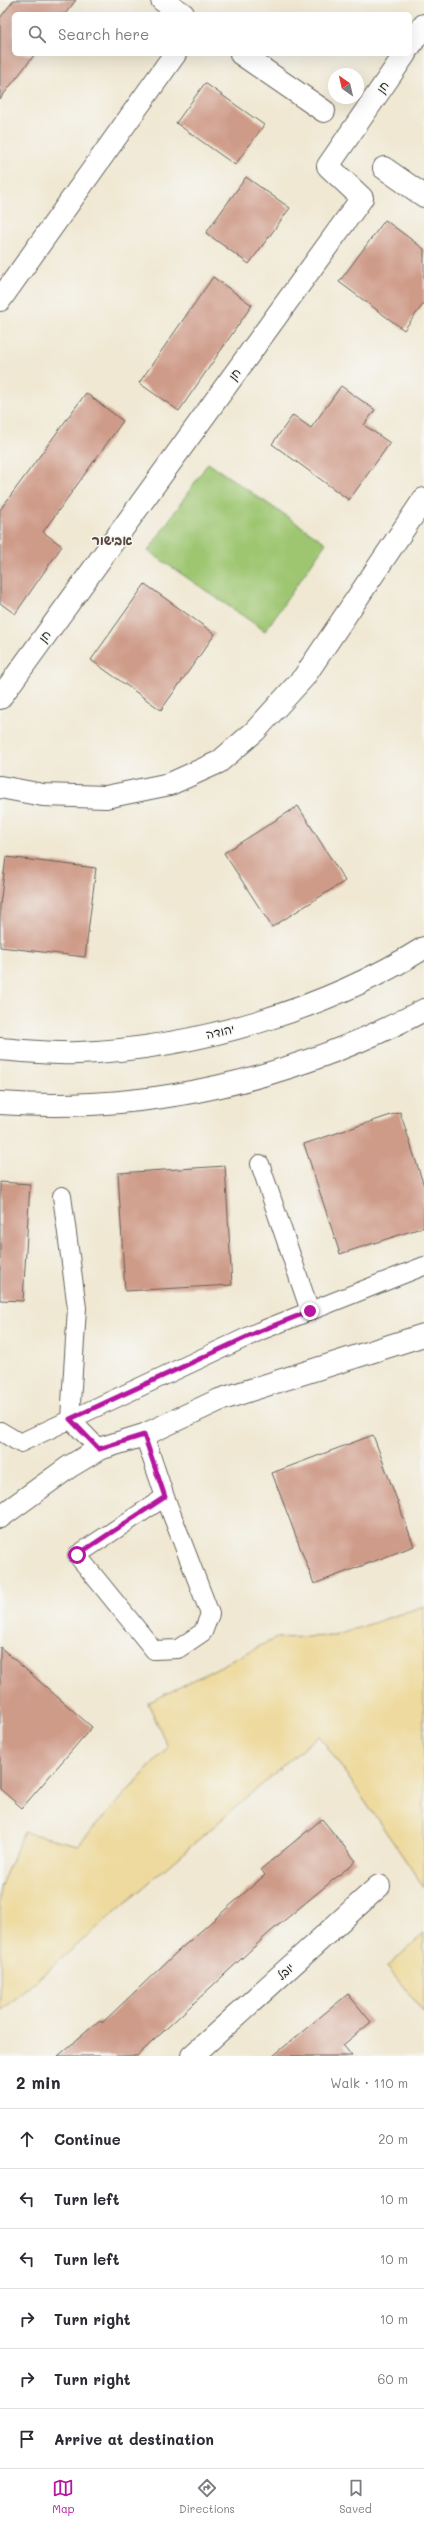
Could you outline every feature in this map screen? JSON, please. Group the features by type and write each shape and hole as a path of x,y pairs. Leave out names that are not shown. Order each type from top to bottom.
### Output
{"street":[{"path":"162,0 180,12"},
{"path":"412,43 424,26"},
{"path":"0,300 174,56"},
{"path":"244,56 324,111"},
{"name":"חן","path":"0,698 362,198 328,166 403,56"},
{"path":"384,168 424,196"},
{"path":"0,787 43,795 106,797 170,784 218,762 254,731 304,677 424,499"},
{"name":"יהודה","path":"0,1049 79,1053 120,1049 185,1039 241,1026 284,1014 347,989 424,948"},
{"path":"0,1103 80,1106 134,1102 254,1078 338,1051 384,1031 424,1010"},
{"path":"0,1517 69,1467 99,1449 144,1435 219,1400 424,1335"},
{"name":"יובל","path":"192,2056 379,1886"}],"lane":[{"path":"260,1164 310,1311"},
{"path":"62,1196 76,1308 70,1419 99,1449"},
{"path":"0,1431 20,1443 260,1331 424,1266"},
{"path":"144,1435 165,1497 210,1614 203,1632 178,1648 154,1650 77,1555 165,1497"}],"green space":[{"path":"208,463 326,543 265,631 148,551"}],"sand":[{"path":"424,1606 424,1887 319,1735 0,2012 0,1887 24,1832 78,1845 168,1747 148,1703 276,1638 334,1636"},
{"path":"424,1933 424,2012 387,1967"}],"building":[{"path":"14,0 76,0 67,12 12,12 12,56 33,56 0,99 0,18"},
{"path":"205,83 264,125 235,165 176,123"},
{"path":"246,177 290,208 249,264 206,233"},
{"path":"385,220 424,249 424,303 404,330 339,282"},
{"path":"213,277 252,305 179,411 139,383"},
{"path":"341,386 375,410 364,425 390,443 349,500 272,444 293,415 311,428"},
{"path":"86,393 123,421 43,532 62,546 15,614 0,603 0,510"},
{"path":"145,584 215,634 161,710 91,660"},
{"path":"298,806 345,881 272,927 224,853"},
{"path":"6,857 96,868 85,957 0,947 0,905"},
{"path":"400,1112 424,1186 424,1227 340,1254 304,1144"},
{"path":"225,1166 232,1285 125,1291 118,1173"},
{"path":"0,1182 30,1184 23,1301 0,1300"},
{"path":"373,1435 414,1546 314,1584 272,1473"},
{"path":"0,1647 92,1727 22,1808 0,1789"},
{"path":"322,1819 356,1861 269,1933 137,2056 58,2056 100,2020 102,2023 178,1951 265,1875 261,1869"},
{"path":"348,1994 371,2022 343,2045 352,2056 273,2056"}],"district":[{"name":"אבישור","path":"112,539"}],"route":[{"path":"77,1555 165,1497 144,1435 99,1449 70,1419 260,1331 310,1311"}]}
